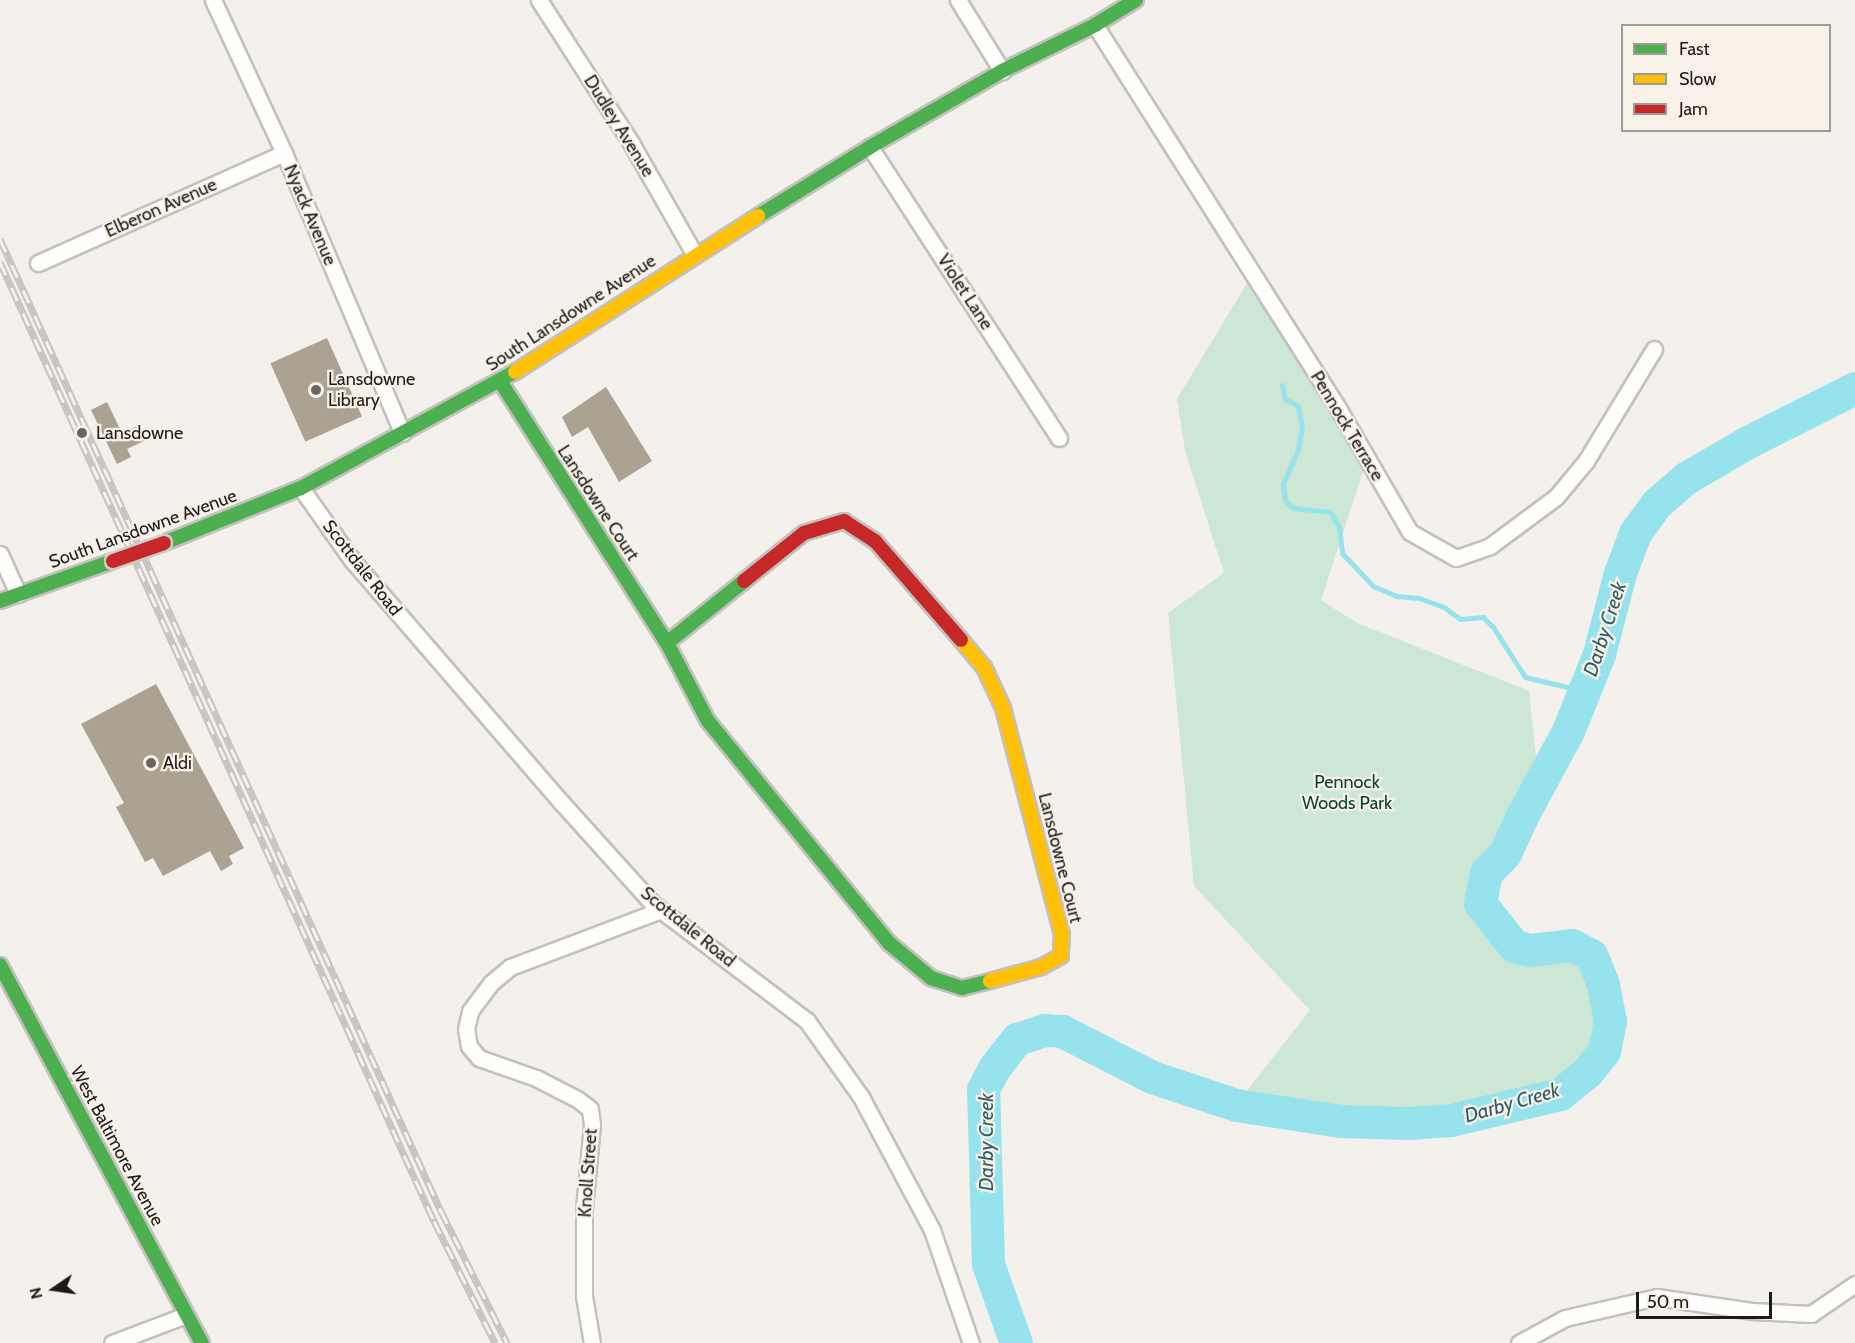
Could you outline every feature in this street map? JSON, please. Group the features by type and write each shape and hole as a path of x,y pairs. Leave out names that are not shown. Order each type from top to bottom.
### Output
{"main road":[{"name":"South Lansdowne Avenue","path":"0,601 164,543 301,488 500,381 695,255 870,147 1002,71 1095,25 1136,0"},
{"name":"Lansdowne Court","path":"500,381 667,644 708,721 889,943 931,978 962,988 1041,967 1061,956 1062,934 1003,708 984,667 875,541 844,521 804,533 667,644"},
{"name":"West Baltimore Avenue","path":"0,965 5,986 202,1343"}],"street":[{"name":"Nyack Avenue","path":"213,0 284,153 402,433"},
{"name":"Dudley Avenue","path":"539,0 631,143 695,255"},
{"path":"958,0 1002,71"},
{"name":"Pennock Terrace","path":"1095,25 1338,408 1410,532 1456,558 1490,546 1556,497 1579,470 1654,349"},
{"name":"Violet Lane","path":"870,147 1059,438"},
{"name":"Elberon Avenue","path":"38,263 284,153"},
{"name":"Scottdale Road","path":"301,488 352,560 562,802 661,910 807,1021 861,1097 932,1230 971,1343"},
{"path":"0,554 18,594"},
{"name":"Knoll Street","path":"592,1343 584,1296 584,1209 592,1124 590,1109 577,1099 536,1078 479,1058 469,1046 466,1029 470,1011 491,983 510,967 661,910"},
{"path":"1519,1343 1565,1318 1657,1297 1752,1311 1811,1314 1855,1284"},
{"path":"112,1343 186,1315"}],"green space":[{"name":"Pennock Woods Park","path":"1252,275 1367,459 1321,600 1357,623 1529,691 1539,785 1505,853 1486,873 1480,903 1514,946 1531,950 1571,945 1591,955 1603,984 1610,1021 1604,1051 1587,1072 1560,1094 1451,1120 1408,1123 1340,1121 1236,1105 1310,1010 1194,886 1168,613 1224,573 1185,451 1177,399"}],"building":[{"name":"Lansdowne Library","path":"327,338 362,417 305,442 270,363"},
{"path":"606,387 652,461 619,482 588,427 572,437 562,417"},
{"path":"107,402 122,433 139,425 146,440 127,449 131,457 117,464 91,410"},
{"name":"Aldi","path":"156,684 244,848 229,856 233,864 221,871 210,851 163,876 153,858 145,862 116,807 124,803 81,724"}],"waterway":[{"path":"1282,385 1285,399 1298,406 1302,427 1298,450 1283,484 1285,500 1293,508 1330,512 1339,527 1342,553 1373,586 1396,596 1419,598 1444,607 1460,619 1483,617 1493,627 1525,677 1584,691"},
{"name":"Darby Creek","path":"1016,1343 988,1264 983,1089 994,1068 1017,1039 1045,1030 1062,1031 1152,1077 1236,1105 1340,1121 1408,1123 1451,1120 1560,1094 1587,1072 1604,1051 1610,1021 1603,984 1591,955 1571,945 1531,950 1514,946 1480,903 1486,873 1505,853 1522,816 1568,731 1599,654 1620,573 1635,533 1656,504 1686,478 1746,443 1855,388"}],"railway":[{"path":"0,239 441,1211 507,1343"},
{"path":"0,262 434,1221 495,1343"}],"traffic: fast":[{"path":"758,216 870,147 1002,71 1095,25 1136,0"},
{"path":"164,543 301,488 515,372"},
{"path":"500,381 667,643 708,721 889,943 931,978 962,988 990,981"},
{"path":"0,601 113,561"},
{"path":"667,643 744,581"},
{"path":"0,965 202,1343"}],"traffic: slow":[{"path":"515,372 758,216"},
{"path":"961,640 984,667 1003,708 1062,934 1061,956 1041,967 990,981"}],"traffic: jam":[{"path":"744,581 804,533 844,521 875,541 961,640"},
{"path":"113,561 164,543"}],"place":[{"name":"Lansdowne Library","path":"316,390"},
{"name":"Lansdowne","path":"82,433"},
{"name":"Aldi","path":"151,763"}]}
